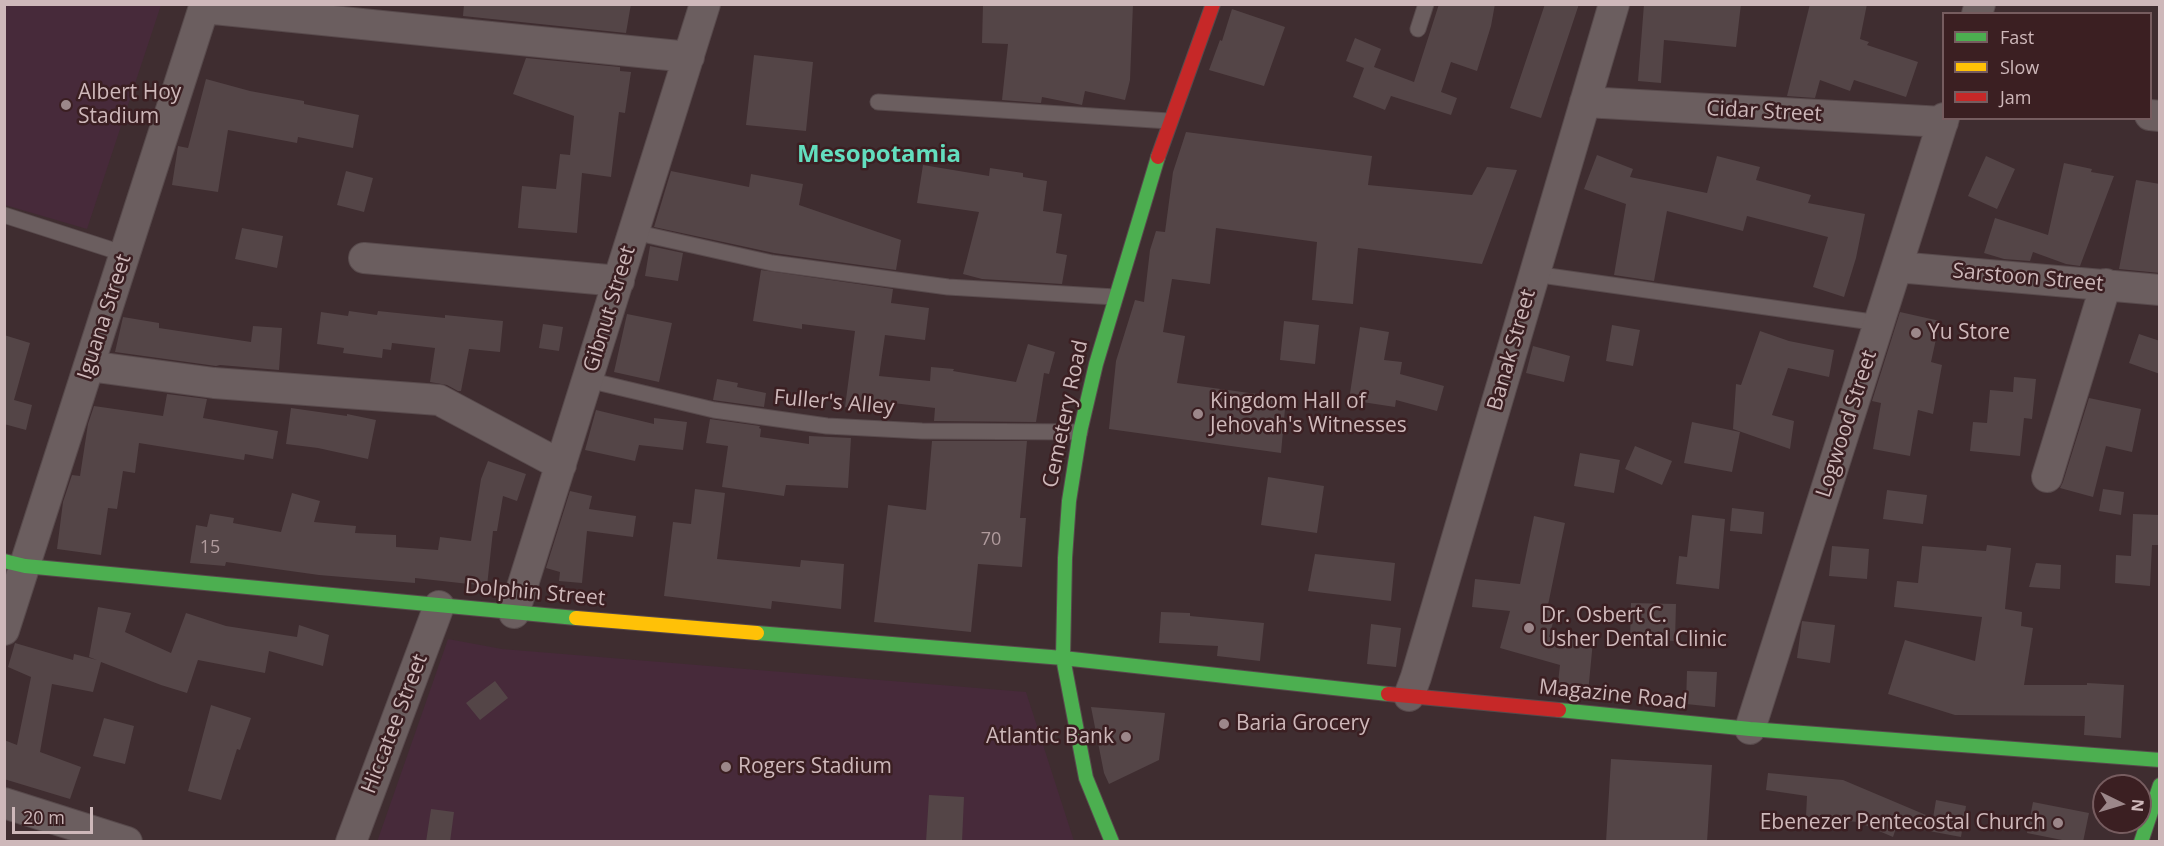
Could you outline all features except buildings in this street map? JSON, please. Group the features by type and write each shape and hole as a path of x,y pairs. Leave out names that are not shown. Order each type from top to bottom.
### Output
{"street":[{"name":"Gibnut Street","path":"514,613 705,4"},
{"name":"Cemetery Road","path":"1112,842 1086,778 1063,658 1065,558 1069,501 1080,432 1115,297 1169,121 1213,4"},
{"name":"Banak Street","path":"1409,696 1614,4"},
{"path":"204,6 689,57"},
{"name":"Iguana Street","path":"4,630 15,564 89,366 204,6"},
{"name":"Cidar Street","path":"1585,102 1942,120"},
{"name":"Logwood Street","path":"1750,729 1943,120"},
{"path":"364,258 619,281"},
{"name":"Sarstoon Street","path":"1897,267 2160,290"},
{"path":"2048,477 2106,284"},
{"path":"89,366 214,383 439,400 561,465"},
{"name":"Dolphin Street","path":"15,564 514,613 1063,658"},
{"name":"Hiccatee Street","path":"351,842 439,606"},
{"name":"Magazine Road","path":"1063,658 1409,696 1750,729 2160,760"},
{"path":"2141,842 2160,785"},
{"path":"4,803 127,842"}],"lane":[{"path":"1418,29 1426,4"},
{"path":"878,102 1169,121"},
{"path":"4,215 125,254"},
{"path":"634,232 772,263 925,284 1115,297"},
{"path":"1534,274 1879,323"},
{"name":"Fuller's Alley","path":"588,380 714,410 826,426 922,431 1080,432"}],"shaded area":[{"name":"Albert Hoy Stadium","path":"4,5 161,5 87,229 5,205"},
{"name":"Rogers Stadium","path":"448,639 502,649 1026,692 1074,841 377,842"}],"traffic: fast":[{"path":"1112,842 1086,778 1063,658 1065,558 1069,501 1080,432 1096,364 1158,157"},
{"path":"4,561 25,566 576,618"},
{"path":"757,633 1063,658 1388,694"},
{"path":"1559,710 1750,729 2160,760"},
{"path":"2141,842 2160,785"}],"traffic: slow":[{"path":"576,618 757,633"}],"traffic: jam":[{"path":"1158,157 1213,4"},
{"path":"1388,694 1559,710"}],"place":[{"name":"Albert Hoy Stadium","path":"66,105"},
{"name":"Yu Store","path":"1916,333"},
{"name":"Kingdom Hall of Jehovah's Witnesses","path":"1198,414"},
{"name":"Dr. Osbert C. Usher Dental Clinic","path":"1529,628"},
{"name":"Baria Grocery","path":"1224,724"},
{"name":"Atlantic Bank","path":"1126,737"},
{"name":"Rogers Stadium","path":"726,767"},
{"name":"Ebenezer Pentecostal Church","path":"2058,823"}],"district":[{"name":"Mesopotamia","path":"879,155"}]}
